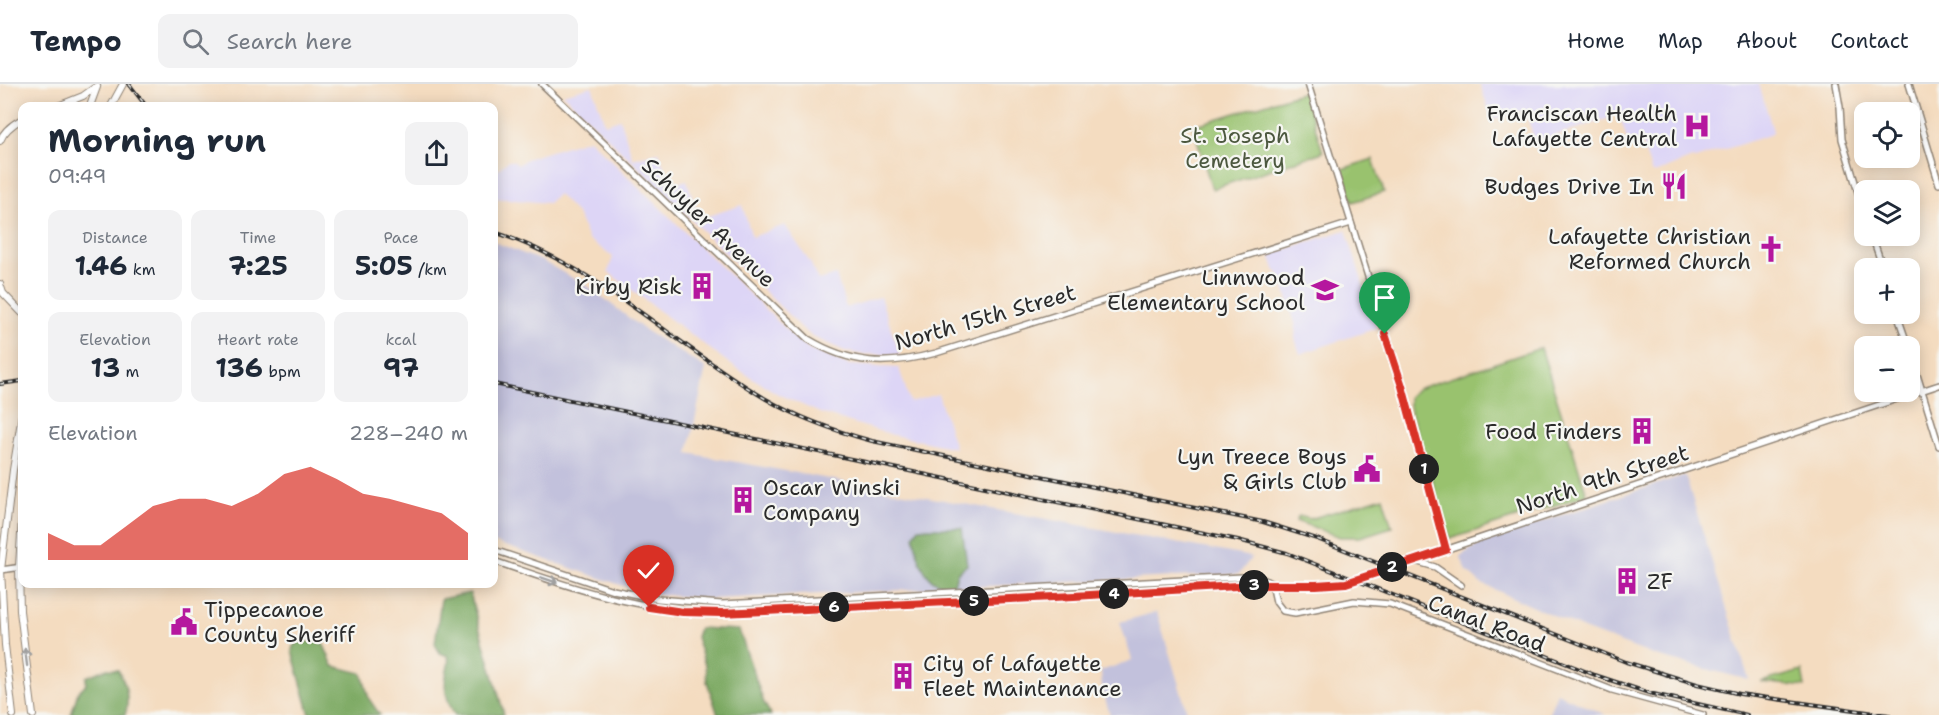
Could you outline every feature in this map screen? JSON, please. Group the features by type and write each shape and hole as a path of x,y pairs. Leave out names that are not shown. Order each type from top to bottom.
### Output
{"highway":[{"path":"113,102 123,84"},
{"path":"68,102 83,96 98,85"},
{"path":"92,102 98,85"},
{"path":"0,141 2,135 18,122"},
{"path":"0,284 3,292 18,309"},
{"path":"13,715 5,645 1,570 18,447"},
{"path":"21,588 20,612 33,715"}],"main road":[{"name":"Schuyler Avenue","path":"542,84 808,339 844,357 867,361"},
{"path":"1308,84 1402,386 1446,550"},
{"path":"1836,84 1842,139 1854,180"},
{"path":"1909,84 1939,184"},
{"name":"North 15th Street","path":"867,361 899,362 936,353 1351,223"},
{"path":"1920,384 1939,446"},
{"name":"North 9th Street","path":"498,562 601,596 664,609 693,612 741,612 1074,596 1272,584 1346,583 1939,385"},
{"name":"North 9th Street","path":"498,551 613,590 658,599 696,603 722,604 1242,578 1263,579 1272,584"},
{"path":"1414,560 1435,567 1461,585"},
{"path":"1,570 18,567"},
{"name":"Canal Road","path":"1272,584 1276,602 1283,611 1295,613 1354,601 1390,604 1612,690 1703,715"}],"shaded area":[{"name":"Franciscan Health Lafayette Central","path":"1480,84 1759,84 1773,131 1772,134 1695,159 1692,158 1652,174 1642,142 1629,146 1619,113 1535,142 1525,110 1492,120"},
{"path":"592,86 605,124 620,119 633,159 659,152 670,185 687,180 699,219 742,205 752,237 785,225 811,264 818,280 836,275 846,308 880,297 900,355 859,354 845,351 805,331 563,94"},
{"path":"589,139 795,338 811,350 849,365 899,368 910,402 938,394 955,448 893,435 820,413 778,394 730,364 608,272 613,257 588,239 577,214 558,194 548,203 498,198 498,170 508,161 513,161 518,165 526,159"},
{"path":"1346,230 1377,328 1300,354 1295,338 1296,326 1281,278 1270,254"},
{"path":"498,244 542,261 589,287 646,331 706,368 688,453 1252,557 1239,574 711,599 644,593 498,543"},
{"path":"1685,475 1749,680 1656,656 1586,630 1480,583 1467,571 1460,556 1486,540"},
{"path":"1157,612 1188,715 1110,715 1102,689 1101,671 1132,660 1120,622"},
{"path":"1557,693 1606,715 1548,715"}],"green space":[{"name":"St. Joseph Cemetery","path":"1304,92 1323,152 1212,189 1193,126"},
{"path":"1373,159 1384,192 1353,202 1342,169"},
{"path":"1541,348 1587,495 1450,539 1409,406 1409,397 1417,389"},
{"path":"1383,497 1392,527 1360,537 1340,537 1296,521 1299,516 1310,519"},
{"path":"919,528 962,528 967,565 957,573 954,585 936,582 924,570 917,553 914,535"},
{"path":"470,593 504,715 455,715 447,696 445,681 449,663 448,656 440,653 435,644 441,599"},
{"path":"699,628 739,630 764,703 771,715 718,715 696,637"},
{"path":"301,641 323,643 333,666 362,673 369,699 380,715 310,715 292,651 293,646"},
{"path":"106,669 118,670 123,680 127,698 125,715 71,715 78,692 86,684 86,677"},
{"path":"1802,671 1805,687 1761,682"}],"railway":[{"path":"129,84 143,102"},
{"path":"498,234 531,246 567,264 601,285 732,378 791,412 831,428 872,441 1263,522 1317,539 1626,662 1697,684 1740,694 1889,715"},
{"path":"0,384 18,382"},
{"path":"498,385 1238,540 1287,553 1595,675 1649,693 1747,715"}],"place":[{"name":"Franciscan Health Lafayette Central","path":"1697,126"},
{"name":"Budges Drive In","path":"1674,186"},
{"name":"Lafayette Christian Reformed Church","path":"1771,249"},
{"name":"Kirby Risk","path":"702,286"},
{"name":"Linnwood Elementary School","path":"1325,290"},
{"name":"Food Finders","path":"1642,431"},
{"name":"Lyn Treece Boys & Girls Club","path":"1367,469"},
{"name":"Oscar Winski Company","path":"743,500"},
{"name":"ZF","path":"1627,581"},
{"name":"Tippecanoe County Sheriff","path":"184,622"},
{"name":"City of Lafayette Fleet Maintenance","path":"903,676"}],"route":[{"path":"649,607 683,612 722,613 1253,585 1346,583 1446,550 1402,386 1385,334"}]}
